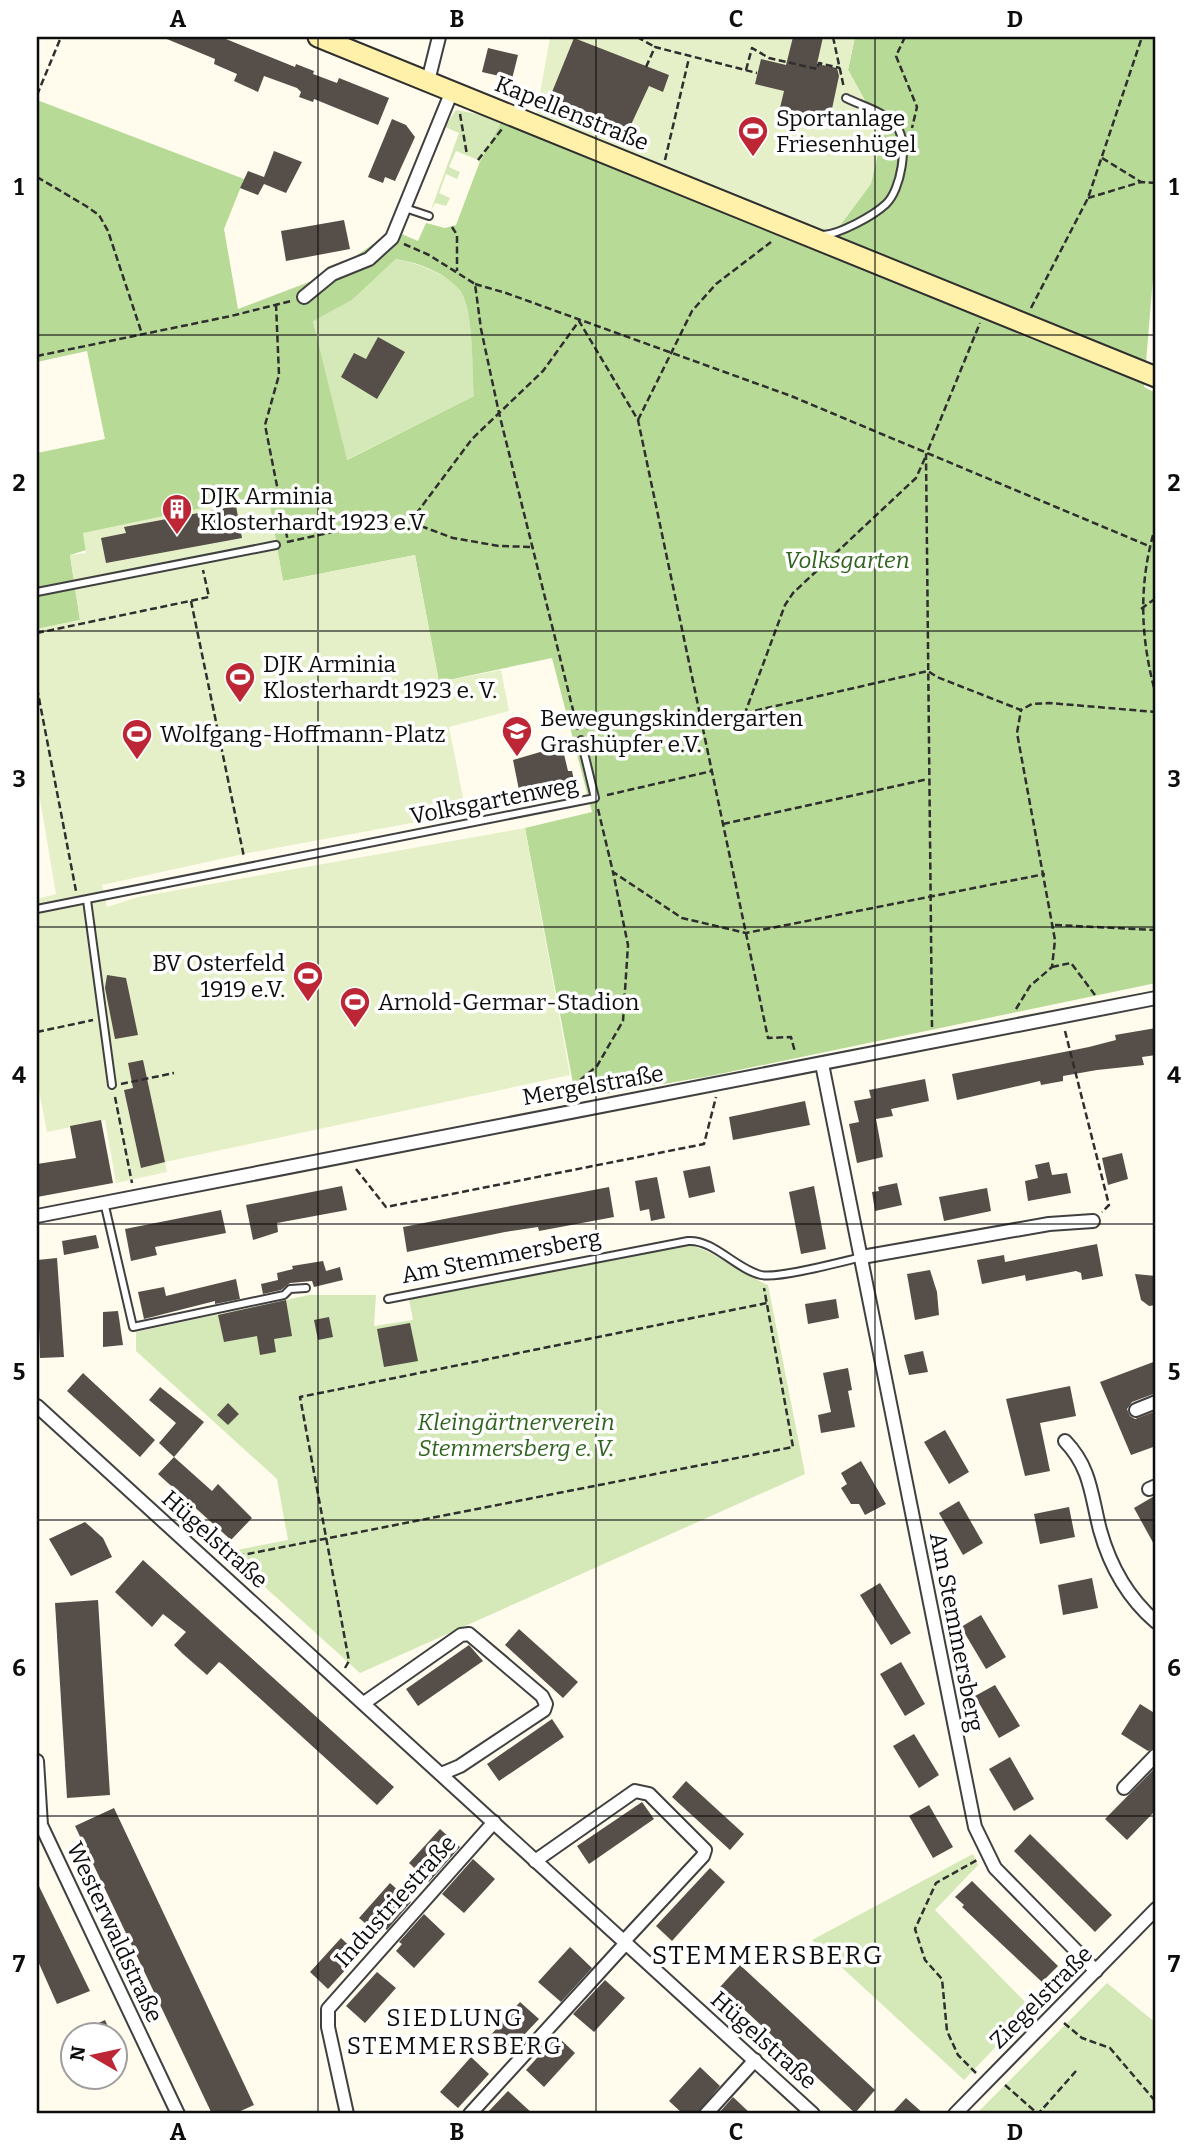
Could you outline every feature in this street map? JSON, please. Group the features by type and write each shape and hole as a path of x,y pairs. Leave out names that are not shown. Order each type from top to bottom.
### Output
{"street":[{"name":"Kapellenstraße","path":"318,37 1156,377"},
{"path":"428,81 439,37"},
{"path":"304,297 331,274 369,259 391,239 456,92"},
{"name":"Mergelstraße","path":"37,1216 536,1116 719,1084 1156,998"},
{"name":"Am Stemmersberg","path":"822,1064 975,1827 995,1868 1096,1971"},
{"path":"862,1257 1049,1224 1093,1221"},
{"path":"1136,1410 1156,1402"},
{"name":"Hügelstraße","path":"37,1406 813,2114"},
{"path":"1065,1441 1082,1459 1109,1559 1132,1597 1156,1622"},
{"path":"364,1703 461,1635 469,1634 542,1696 546,1704 544,1710 460,1766 441,1774"},
{"path":"1124,1788 1156,1755"},
{"name":"Westerwaldstraße","path":"37,1761 41,1825 178,2114"},
{"path":"470,2114 705,1850 649,1794 635,1791 536,1860"},
{"name":"Industriestraße","path":"347,2114 328,2027 328,2009 494,1822"},
{"name":"Ziegelstraße","path":"955,2114 1156,1909"},
{"path":"706,2114 755,2060"}],"lane":[{"path":"808,236 845,231 886,204 896,183 901,160 901,134 896,125 888,118 846,98"},
{"path":"405,208 429,216"},
{"path":"37,592 276,545"},
{"name":"Volksgartenweg","path":"37,909 595,798 581,740"},
{"path":"87,900 113,1086"},
{"path":"104,1202 133,1327 284,1295 290,1289 306,1288"},
{"name":"Am Stemmersberg","path":"388,1299 696,1240 737,1265 762,1276"},
{"path":"762,1276 862,1257"}],"path":[{"path":"37,95 61,37"},
{"path":"637,37 655,47 690,58 757,73"},
{"path":"833,37 846,98"},
{"path":"901,160 917,107 897,55 905,37"},
{"path":"1023,322 1088,198 1142,37"},
{"path":"646,66 655,47"},
{"path":"746,70 752,48 769,58 817,69 819,63 840,68"},
{"path":"669,149 690,58"},
{"path":"456,92 467,155"},
{"path":"478,160 513,116"},
{"path":"1102,158 1141,182"},
{"path":"37,177 99,215 108,230 143,335"},
{"path":"1088,198 1141,182 1156,183"},
{"path":"452,227 457,235 457,271"},
{"path":"638,420 673,355 692,311 702,298 789,228"},
{"path":"391,239 457,271 475,284 791,396 926,455 1057,505 1149,546"},
{"name":"Volksgartenweg","path":"475,284 481,330 499,413 581,740"},
{"path":"37,356 143,335 304,297"},
{"path":"276,304 279,375 265,425 289,542"},
{"path":"745,713 785,605 793,593 916,478 987,307"},
{"path":"410,522 472,439 543,371 579,321"},
{"path":"579,321 638,420 768,1038 792,1037 795,1049"},
{"path":"926,455 929,897 933,1043"},
{"path":"276,545 356,527 410,522 453,538 499,546 534,547"},
{"path":"1156,525 1149,546 1141,609 1149,671 1156,695"},
{"path":"37,633 209,597 200,558"},
{"path":"1141,609 1156,598"},
{"path":"191,601 246,867"},
{"path":"702,722 928,671 1021,710"},
{"path":"37,688 78,902"},
{"path":"1021,710 1032,704 1049,703 1156,712"},
{"path":"1021,710 1017,733 1053,925 1052,967"},
{"path":"536,1116 597,1066 623,1021 628,945 595,798 712,771"},
{"path":"723,824 929,779"},
{"path":"612,872 682,918 746,933 1045,874"},
{"path":"1053,925 1156,930"},
{"path":"1006,1027 1030,986 1052,967 1070,962 1105,1008"},
{"path":"1062,1017 1109,1205 1093,1221"},
{"path":"37,1032 103,1018"},
{"path":"113,1086 174,1073"},
{"path":"344,1154 386,1207 704,1144 719,1084"},
{"path":"117,1107 134,1196"},
{"path":"210,1563 793,1447 762,1276"},
{"path":"339,1680 349,1661 329,1538 300,1397 767,1303"},
{"path":"986,1854 936,1883 915,1929 925,1960 942,1979 947,2031 958,2055 1038,2114 1076,2071"},
{"path":"1061,2021 1082,2038 1110,2048 1156,2102"}],"green space":[{"name":"Sportanlage Friesenhügel","path":"550,37 855,37 848,70 883,133 871,184 831,238 535,122"},
{"name":"Volksgarten","path":"855,37 1156,37 1156,241 1144,387 1156,393 1156,983 710,1076 576,1099 525,828 592,812 552,658 439,682 415,555 283,581 267,494 70,555 80,620 37,629 37,453 105,439 87,351 37,362 37,100 244,179 224,229 238,309 330,274 386,235 390,229 418,241 426,223 445,228 456,225 479,164 503,119 883,133 848,70","holes":["396,259 421,265 446,278 464,297 470,324 474,396 347,460 313,321 352,300"]},
{"path":"456,110 503,119 479,164 478,160 456,151 449,167 460,172 457,179 446,174 439,193 450,198 446,206 435,203 431,210 459,133 445,127"},
{"path":"396,259 438,273 459,288 470,323 474,396 346,460 313,320 352,300"},
{"path":"268,494 283,581 415,555 439,682 501,670 509,711 449,727 466,813 248,853 102,885 107,907 138,897 525,828 570,1075 165,1162 167,1172 116,1183 105,1120 47,1132 37,1080 37,899 56,894 37,781 37,629 80,620 70,555 86,553 83,533"},
{"name":"Kleingärtnerverein Stemmersberg e. V.","path":"690,1245 709,1252 768,1285 805,1474 360,1673 226,1552 288,1540 277,1479 136,1351 136,1332 309,1295 376,1295 374,1326 413,1320 409,1299"},
{"path":"973,1854 978,1865 935,1910 1032,2009 964,2080 812,1940"},
{"path":"1107,1983 1156,2023 1156,2114 976,2114"}],"building":[{"path":"162,37 221,37 295,67 296,64 314,71 313,74 337,83 339,78 389,98 378,125 314,99 313,102 299,97 301,92 297,88 264,76 258,92 234,81 237,74 214,64 215,59"},
{"path":"793,37 823,37 817,64 837,68 839,76 830,118 780,108 784,91 755,84 761,59 786,65"},
{"path":"574,38 669,75 663,92 649,86 629,129 550,97"},
{"path":"488,48 518,55 512,79 482,72"},
{"path":"392,119 406,125 415,137 395,181 385,177 383,183 368,177"},
{"path":"274,151 302,162 286,193 264,184 258,195 240,188 248,171 264,177"},
{"path":"344,220 350,249 286,261 281,231"},
{"path":"378,337 405,352 377,399 341,377 354,353 366,359"},
{"name":"DJK Arminia Klosterhardt 1923 e.V","path":"236,506 242,538 106,563 101,538 126,533 124,527"},
{"path":"547,750 563,750 575,785 572,792 565,792 556,784 519,790 513,760"},
{"name":"BV Osterfeld 1919 e.V.","path":"107,975 126,978 138,1035 115,1039 105,988"},
{"path":"1156,1028 1156,1055 1142,1057 1144,1065 1063,1076 1063,1081 1041,1085 1040,1081 957,1100 952,1074 1089,1047 1116,1040 1115,1035"},
{"path":"143,1060 165,1162 141,1168 124,1090 133,1088 128,1063"},
{"path":"925,1079 929,1101 891,1109 893,1116 876,1119 883,1157 857,1163 849,1124 859,1122 854,1101 871,1098 869,1090"},
{"path":"805,1101 810,1125 733,1140 729,1117"},
{"path":"101,1120 113,1183 37,1197 37,1164 76,1158 70,1126"},
{"path":"1122,1153 1128,1179 1108,1185 1102,1158"},
{"path":"1049,1162 1052,1175 1067,1173 1071,1193 1028,1201 1025,1181 1038,1178 1035,1165"},
{"path":"710,1166 715,1192 689,1198 683,1171"},
{"path":"657,1177 665,1218 651,1221 649,1209 640,1211 635,1181"},
{"path":"897,1183 902,1205 875,1211 872,1192 879,1191 878,1187"},
{"path":"342,1186 347,1210 277,1223 278,1232 253,1240 246,1205"},
{"path":"814,1186 826,1249 801,1254 789,1192"},
{"path":"609,1187 614,1217 539,1231 538,1227 505,1232 407,1252 403,1227"},
{"path":"987,1188 991,1211 944,1221 939,1197"},
{"path":"221,1210 226,1233 155,1247 157,1255 131,1261 125,1229"},
{"path":"96,1235 99,1248 64,1255 62,1241"},
{"path":"1097,1244 1103,1276 1082,1280 1081,1273 1076,1271 1026,1281 1025,1275 982,1284 977,1260 1004,1255 1005,1262"},
{"path":"57,1258 64,1357 40,1358 37,1260"},
{"path":"323,1261 326,1271 340,1267 343,1280 314,1287 312,1281 290,1283 281,1290 263,1294 261,1284 278,1280 277,1273 293,1269 292,1266"},
{"path":"930,1270 937,1292 939,1315 915,1320 907,1274"},
{"path":"1135,1274 1156,1276 1156,1305 1149,1306 1141,1300"},
{"path":"236,1279 240,1299 215,1304 215,1301 144,1319 138,1292 164,1287 166,1296"},
{"path":"836,1299 839,1318 808,1324 805,1304"},
{"path":"286,1300 292,1336 274,1339 276,1352 260,1355 257,1336 224,1342 218,1315"},
{"path":"118,1311 123,1345 103,1347 103,1312"},
{"path":"329,1317 333,1337 318,1340 314,1320"},
{"path":"410,1323 418,1361 384,1367 377,1329"},
{"path":"923,1351 928,1372 909,1375 904,1355"},
{"path":"1156,1361 1156,1393 1132,1402 1127,1409 1135,1419 1156,1411 1156,1446 1131,1455 1100,1382"},
{"path":"848,1368 852,1390 848,1391 855,1427 821,1433 818,1415 831,1412 823,1373"},
{"path":"83,1373 155,1440 140,1457 67,1391"},
{"path":"1070,1386 1076,1416 1040,1423 1050,1471 1025,1476 1006,1399"},
{"path":"160,1387 204,1422 174,1457 159,1443 176,1423 149,1400"},
{"path":"228,1403 239,1414 228,1425 217,1415"},
{"path":"945,1430 969,1472 949,1484 924,1442"},
{"path":"174,1457 212,1491 218,1484 252,1518 231,1540 158,1474"},
{"path":"861,1461 886,1504 865,1515 859,1504 851,1504 841,1488 847,1484 841,1473"},
{"path":"1156,1495 1156,1548 1134,1508"},
{"path":"959,1501 983,1543 963,1555 939,1513"},
{"path":"1069,1507 1075,1537 1040,1544 1034,1514"},
{"path":"85,1522 103,1538 112,1557 71,1576 49,1539"},
{"path":"143,1560 394,1787 377,1805 222,1664 219,1662 207,1675 183,1654 174,1645 186,1632 163,1614 152,1627 115,1592"},
{"path":"1092,1578 1098,1608 1063,1615 1058,1585"},
{"path":"880,1583 911,1633 891,1645 860,1595"},
{"path":"98,1600 110,1795 67,1798 55,1603"},
{"path":"981,1615 1006,1657 986,1669 961,1627"},
{"path":"519,1629 578,1682 563,1698 505,1645"},
{"path":"469,1645 483,1661 418,1706 406,1689"},
{"path":"901,1662 925,1704 905,1716 880,1674"},
{"path":"995,1685 1020,1726 999,1738 975,1696"},
{"path":"1140,1704 1156,1714 1156,1746 1148,1751 1121,1734"},
{"path":"552,1719 564,1737 499,1781 487,1764"},
{"path":"914,1734 939,1775 919,1788 893,1746"},
{"path":"1010,1757 1034,1799 1014,1811 989,1769"},
{"path":"1156,1767 1156,1810 1127,1840 1105,1819"},
{"path":"686,1781 744,1834 730,1850 672,1797"},
{"path":"642,1802 654,1819 589,1864 577,1846"},
{"path":"929,1805 953,1847 933,1858 909,1816"},
{"path":"114,1808 254,2105 234,2114 212,2114 75,1826"},
{"path":"440,1829 460,1847 429,1882 409,1863"},
{"path":"1030,1834 1112,1915 1095,1932 1014,1851"},
{"path":"473,1859 495,1879 464,1913 442,1894"},
{"path":"710,1868 725,1882 672,1941 656,1926"},
{"path":"972,1881 1058,1966 1042,1982 962,1907 964,1905 955,1897"},
{"path":"37,1882 90,1991 57,2004 37,1959"},
{"path":"390,1883 411,1902 387,1930 384,1928 378,1934 359,1918"},
{"path":"424,1914 445,1934 414,1968 396,1951 402,1944 399,1942"},
{"path":"341,1938 359,1955 328,1989 310,1972"},
{"path":"570,1947 592,1968 561,2002 538,1982"},
{"path":"740,1965 875,2090 855,2113 720,1987"},
{"path":"377,1972 396,1988 365,2023 346,2006"},
{"path":"605,1980 625,1998 594,2032 573,2014"},
{"path":"520,2002 539,2019 507,2053 489,2037"},
{"path":"557,2036 575,2053 544,2087 526,2070"},
{"path":"471,2057 489,2074 458,2108 440,2092"},
{"path":"700,2067 720,2086 697,2114 683,2114 669,2101"},
{"path":"508,2091 533,2114 486,2114"},
{"path":"733,2097 751,2114 718,2114"},
{"path":"906,2098 924,2114 891,2114"}],"place":[{"name":"Sportanlage Friesenhügel","path":"753,158"},
{"name":"DJK Arminia Klosterhardt 1923 e.V","path":"177,536"},
{"name":"DJK Arminia Klosterhardt 1923 e. V.","path":"240,704"},
{"name":"Bewegungskindergarten Grashüpfer e.V.","path":"517,758"},
{"name":"Wolfgang-Hoffmann-Platz","path":"137,761"},
{"name":"BV Osterfeld 1919 e.V.","path":"308,1003"},
{"name":"Arnold-Germar-Stadion","path":"355,1029"}],"district":[{"name":"STEMMERSBERG","path":"768,1955"},
{"name":"SIEDLUNG STEMMERSBERG","path":"455,2032"}]}
